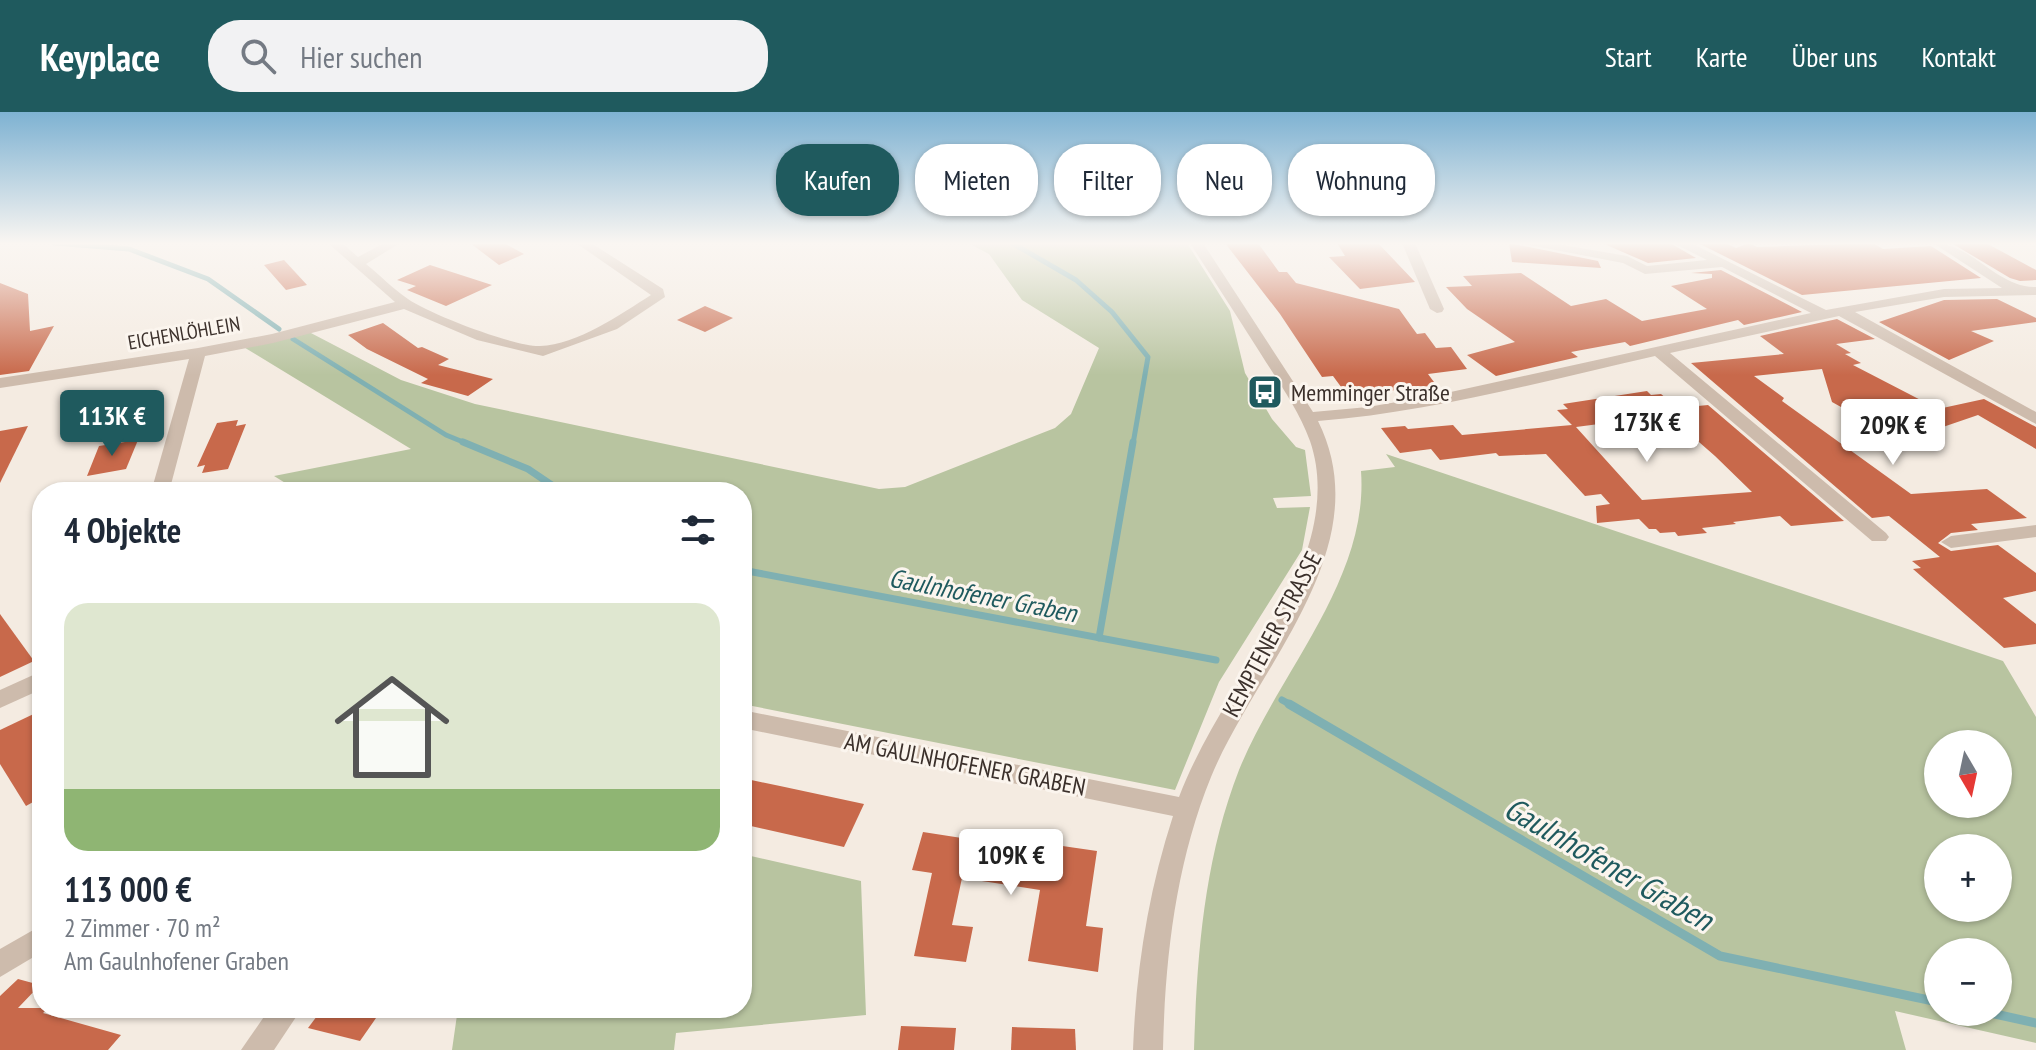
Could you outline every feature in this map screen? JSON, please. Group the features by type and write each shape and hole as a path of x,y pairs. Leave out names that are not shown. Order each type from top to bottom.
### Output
{"street":[{"path":"386,287 405,304 482,337 543,351 612,326 658,297 658,292 650,287"},
{"name":"KEMPTENER STRASSE","path":"1148,1050 1157,925 1188,809 1222,728 1287,617 1318,551 1325,522 1326,475 1323,456 1308,417 1226,287"},
{"path":"1427,287 1437,309"},
{"path":"1770,287 1823,314"},
{"path":"2012,287 2036,301"},
{"path":"1308,417 1368,412 1437,400 1840,310 1944,293 2036,291"},
{"name":"EICHENLÖHLEIN","path":"0,383 198,353 273,338 405,304"},
{"path":"1840,310 2036,419"},
{"path":"1658,351 1879,537"},
{"path":"163,482 198,353"},
{"path":"1951,542 2036,531"},
{"path":"0,700 32,684"},
{"name":"AM GAULNHOFENER GRABEN","path":"752,721 1188,809"},
{"path":"0,964 32,943"},
{"path":"256,1050 280,1018"}],"green space":[{"path":"1013,287 1215,287 1230,311 1245,373 1272,419 1296,447 1305,450 1311,496 1273,498 1277,508 1310,507 1302,550 1219,682 1175,790 752,706 752,482 284,482 274,476 411,449 242,346 309,332 401,380 475,404 879,489 905,487 1055,428 1071,414 1099,348 1022,300"},
{"path":"1386,454 2003,661 2036,717 2036,1043 1961,1026 2012,1026 2012,938 1924,938 1924,1018 1895,1011 1906,1050 1194,1050 1204,908 1227,804 1256,734 1336,588 1351,550 1360,511 1361,471 1395,467"},
{"path":"752,856 861,881 866,1015 676,1033 674,1050 452,1050 457,1018 752,1018"}],"building":[{"path":"0,287 10,287 28,294 30,331 54,326 29,371 0,375"},
{"path":"414,287 488,287 446,306 407,290"},
{"path":"1259,287 1311,287 1399,309 1417,334 1425,333 1436,348 1451,347 1467,369 1428,374 1437,386 1347,395 1333,376 1322,377"},
{"path":"1446,287 1542,287 1571,306 1606,299 1642,321 1707,309 1672,287 1753,287 1802,312 1744,325 1738,320 1630,346 1625,342 1571,352 1578,357 1496,376 1467,355 1515,342 1467,309"},
{"path":"1786,287 1889,287 1802,295"},
{"path":"1997,299 2036,318 2036,322 1971,331 1994,341 1949,360 1879,322 1944,300"},
{"path":"705,306 733,318 705,332 677,320"},
{"path":"1837,319 1875,339 1836,344 1851,353 1845,354 1861,363 1853,365 1938,409 1984,399 2036,427 2036,449 1978,415 1902,441 1832,402 1822,369 1754,376 1784,398 1782,401 1911,494 1987,489 2027,518 1971,524 1978,530 1951,533 1938,543 1951,551 1998,545 2036,573 2036,591 2003,598 2036,624 2036,644 2004,648 1913,569 1921,568 1912,561 1940,557 1889,516 1872,518 1691,363 1784,354 1760,336"},
{"path":"383,323 418,348 449,359 438,365 493,379 468,396 421,383 428,379 367,349 348,335"},
{"path":"1647,391 1651,395 1661,394 1678,408 1708,405 1844,521 1791,526 1780,516 1702,528 1707,533 1678,536 1675,532 1660,533 1649,529 1639,519 1597,523 1596,506 1610,504 1601,494 1585,496 1546,454 1499,456 1496,453 1440,460 1431,449 1400,453 1381,428 1453,425 1462,435 1572,425 1557,410 1568,409 1563,404","holes":["1668,415 1752,492 1642,500 1576,427"]},
{"path":"238,420 236,426 246,424 228,469 202,473 205,465 197,467 217,423"},
{"path":"28,426 0,483 0,431"},
{"path":"138,440 126,469 87,476 99,446"},
{"path":"0,614 32,662 0,677"},
{"path":"32,715 32,803 26,806 0,764 0,730"},
{"path":"752,780 864,804 844,847 752,826"},
{"path":"923,832 1019,847 1021,840 1097,851 1086,926 1103,928 1098,972 1028,961 1040,890 962,878 952,925 973,927 966,962 914,956 932,873 912,870"},
{"path":"18,979 32,983 32,993 18,1008 32,1008 32,1018 61,1018 121,1035 108,1050 0,1050 0,996"},
{"path":"316,1018 376,1018 360,1041 308,1028"},
{"path":"901,1026 956,1028 954,1050 898,1050"},
{"path":"1012,1027 1075,1029 1076,1050 1011,1050"}],"waterway":[{"name":"Gaulnhofener Graben","path":"219,287 279,329"},
{"path":"1084,287 1112,312 1148,357 1133,444"},
{"name":"Gaulnhofener Graben","path":"293,339 446,435 468,444"},
{"name":"Gaulnhofener Graben","path":"463,442 528,469 547,482"},
{"path":"1099,638 1133,442"},
{"name":"Gaulnhofener Graben","path":"752,572 1099,638"},
{"name":"Gaulnhofener Graben","path":"1099,638 1216,660"},
{"name":"Gaulnhofener Graben","path":"1282,700 1293,706"},
{"name":"Gaulnhofener Graben","path":"1289,704 1720,956 1924,999"},
{"name":"Gaulnhofener Graben","path":"2012,1018 2036,1023"}],"place":[{"name":"Memminger Straße","path":"1265,392"}]}
